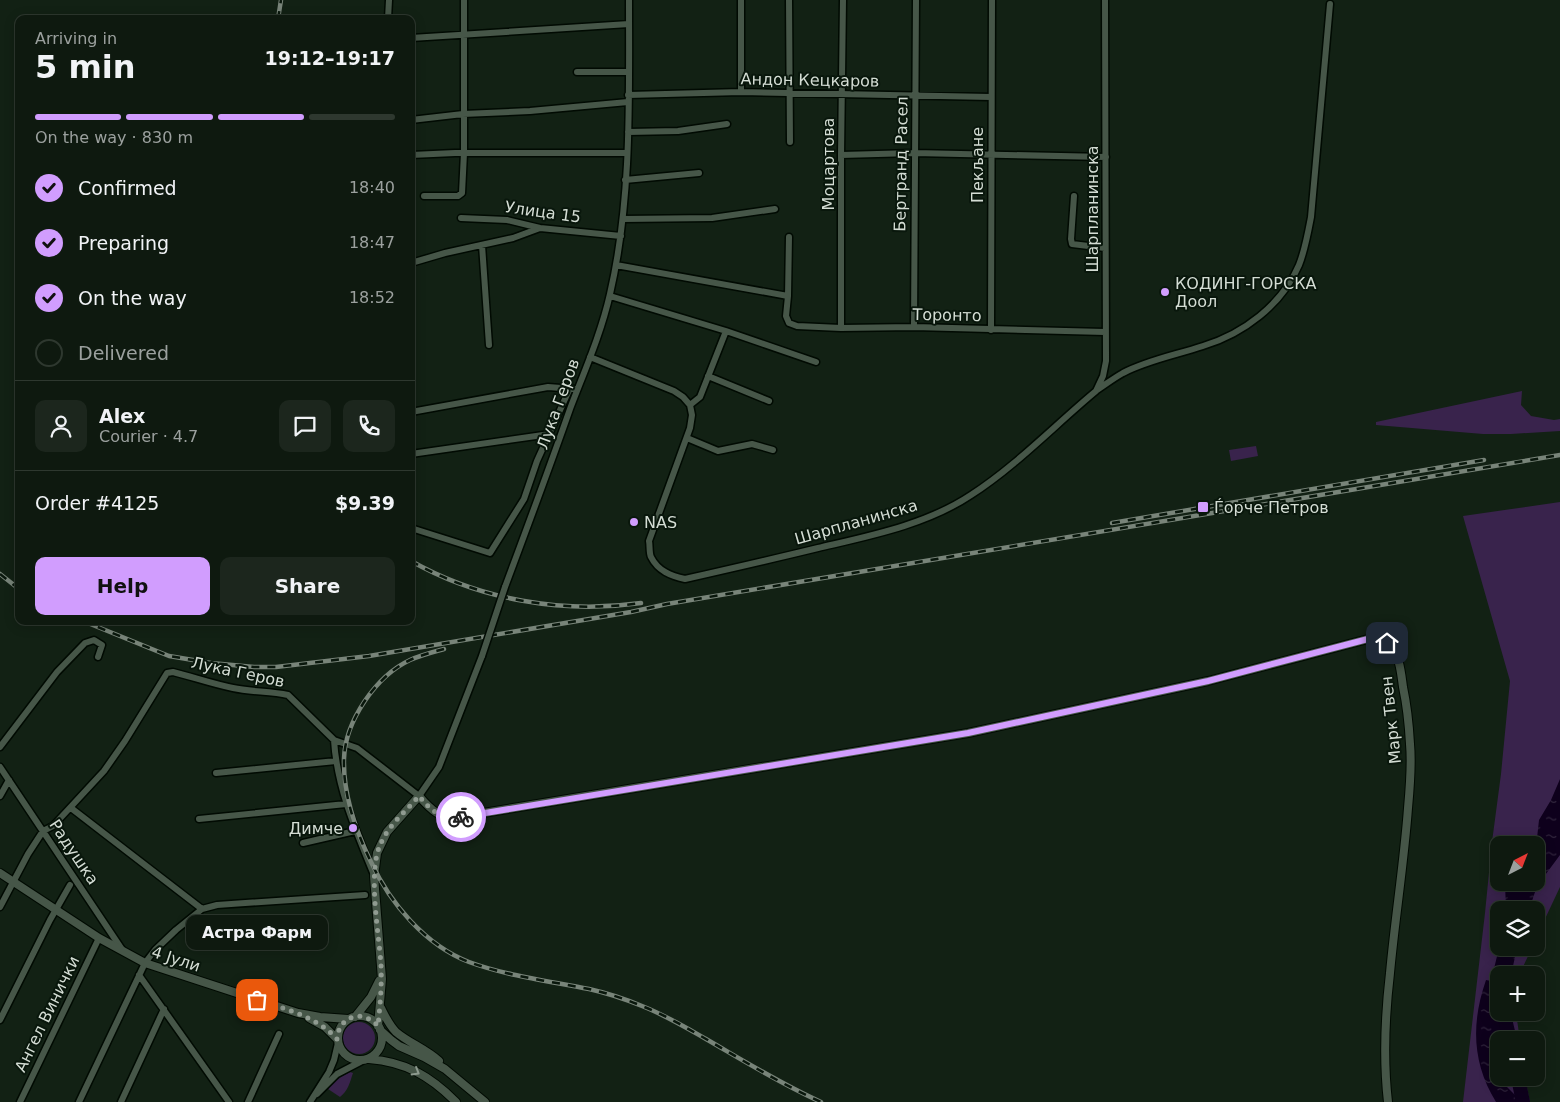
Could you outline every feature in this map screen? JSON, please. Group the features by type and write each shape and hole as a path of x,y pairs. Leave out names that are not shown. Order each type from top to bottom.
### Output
{"street":[{"path":"388,15 389,0"},
{"path":"424,196 458,196 462,193 464,153 464,0"},
{"name":"Лука Геров","path":"379,1028 381,967 374,876 377,853 387,832 419,796 439,767 482,656 574,389 590,357 610,296 623,219 628,132 629,0"},
{"path":"740,0 741,92"},
{"path":"789,0 790,142"},
{"name":"Моцартова","path":"842,328 841,155 843,0"},
{"name":"Бертранд Расел","path":"914,327 916,0"},
{"name":"Пекљане","path":"991,330 992,0"},
{"name":"Шарпланинска","path":"690,404 692,415 687,438 650,541 651,557 661,569 670,576 685,580 862,538 941,511 970,496 999,474 1096,391 1105,369 1105,0"},
{"path":"1096,391 1115,377 1138,366 1204,346 1238,332 1271,306 1289,283 1299,265 1311,217 1330,4"},
{"path":"415,38 629,24"},
{"path":"577,72 629,72"},
{"name":"Андон Кецкаров","path":"415,120 463,114 530,111 628,98 741,92 991,97"},
{"path":"628,132 678,131 727,124"},
{"path":"415,155 464,153 627,154"},
{"path":"841,155 914,153 1106,157"},
{"path":"625,180 699,173"},
{"path":"1074,196 1072,244 1105,248"},
{"path":"623,219 712,218 775,209"},
{"name":"Улица 15","path":"461,218 507,220 540,228 621,236"},
{"path":"415,261 514,238 540,228"},
{"path":"616,265 788,296 789,237"},
{"path":"482,245 489,345"},
{"path":"610,296 726,331 816,362"},
{"name":"Торонто","path":"788,296 786,316 789,323 796,326 1105,332"},
{"path":"590,357 674,392 690,404 700,397 726,331"},
{"path":"708,376 769,401"},
{"path":"415,411 548,388 574,389 550,434 524,499 490,553 415,529"},
{"path":"415,453 550,434"},
{"path":"687,438 718,451 752,444 773,450"},
{"name":"Марк Твен","path":"419,796 426,805 442,816 450,819 469,816 968,733 1208,681 1368,639 1377,639 1387,643 1398,661 1407,707 1411,777 1407,829 1389,974 1385,1032 1388,1102"},
{"path":"0,747 57,672 85,643 94,640 102,645 98,657"},
{"name":"Лука Геров","path":"72,808 115,756 167,673 173,672 231,688 288,695 334,740 357,748 419,796"},
{"path":"334,740 336,761 346,804 374,876"},
{"path":"216,773 336,761"},
{"name":"Радушка","path":"0,767 124,953"},
{"path":"0,796 9,780"},
{"path":"199,819 346,804"},
{"path":"0,907 28,854 43,831 54,826 72,808 202,909"},
{"path":"303,843 355,831"},
{"path":"0,873 13,881"},
{"name":"4 Јули","path":"13,881 99,938 145,963 298,1013 312,1016 352,1018"},
{"path":"0,1020 50,920 70,885"},
{"path":"79,1102 145,963 154,950 202,909 217,905 365,895"},
{"name":"Ангел Винички","path":"20,1102 99,938"},
{"name":"Лука Геров","path":"352,1018 376,989 381,967"},
{"path":"139,975 229,1102"},
{"path":"380,1006 396,1032 431,1054 445,1069 485,1102"},
{"path":"121,1102 164,1010"},
{"name":"4 Јули","path":"298,1013 322,1025 337,1041"},
{"path":"311,1100 333,1064 340,1027 352,1018 368,1018 399,1046 445,1069"},
{"path":"311,1100 337,1074 376,1054 381,1046 382,1038 379,1028"},
{"path":"248,1102 279,1034"},
{"path":"337,1041 340,1050 348,1058 394,1062 413,1069 442,1089 456,1102"}],"shaded area":[{"path":"1522,391 1521,405 1531,416 1554,420 1560,419 1560,431 1483,434 1376,425 1376,422"},
{"path":"1256,446 1258,456 1231,461 1229,450"},
{"path":"1560,502 1560,887 1545,919 1545,901 1490,901 1490,956 1528,956 1523,966 1490,966 1490,1021 1517,1021 1519,1031 1490,1031 1490,1086 1527,1086 1530,1102 1463,1102 1490,862 1490,891 1545,891 1545,836 1493,836 1510,681 1463,516"},
{"path":"359,1022 365,1023 370,1027 374,1032 374,1044 370,1049 365,1053 359,1054 353,1053 348,1049 344,1044 343,1038 344,1032 348,1027 353,1023"},
{"path":"350,1072 353,1073 350,1083 340,1097 328,1089 336,1080"}],"water":[{"path":"1560,779 1560,855 1545,875 1545,836 1537,836 1539,820 1551,800"},
{"path":"1505,891 1535,891 1532,901 1506,901"},
{"path":"1497,956 1515,956 1513,966 1495,966"},
{"path":"1486,980 1490,981 1490,1021 1513,1021 1513,1024 1508,1031 1490,1031 1490,1086 1506,1086 1522,1102 1496,1102 1482,1073 1478,1058 1476,1027 1481,996"}],"waterway":[{"path":"1505,1021 1508,1031"},
{"path":"1520,1086 1523,1102"}],"railway":[{"path":"279,15 281,0"},
{"path":"93,625 169,656 211,663 276,667 369,656 631,612 667,604 1560,455"},
{"path":"1112,523 1484,460"},
{"path":"415,563 465,586 523,601 582,607 641,603"},
{"path":"0,574 15,586"},
{"path":"444,649 410,660 397,667 385,677 374,688 356,715 346,744 344,772 351,812 365,850 388,893 399,907 424,934 453,955 483,967 513,975 596,991 636,1003 675,1021 777,1080 821,1102"}],"way so far":[{"path":"257,1000 298,1013 318,1023 330,1031 337,1039 340,1027 348,1019 364,1016 378,1026 382,979 374,876 377,853 381,842 387,832 419,796 426,805 442,816 450,819 461,817"}],"place":[{"name":"КОДИНГ-ГОРСКА Доол","path":"1165,292"},
{"name":"Ѓорче Петров","path":"1203,507"},
{"name":"NAS","path":"634,522"},
{"name":"Димче","path":"353,828"},
{"name":"Астра Фарм","path":"257,1000"}],"route":[{"path":"461,817 968,733 1208,681 1368,639 1377,639 1387,643"}]}
